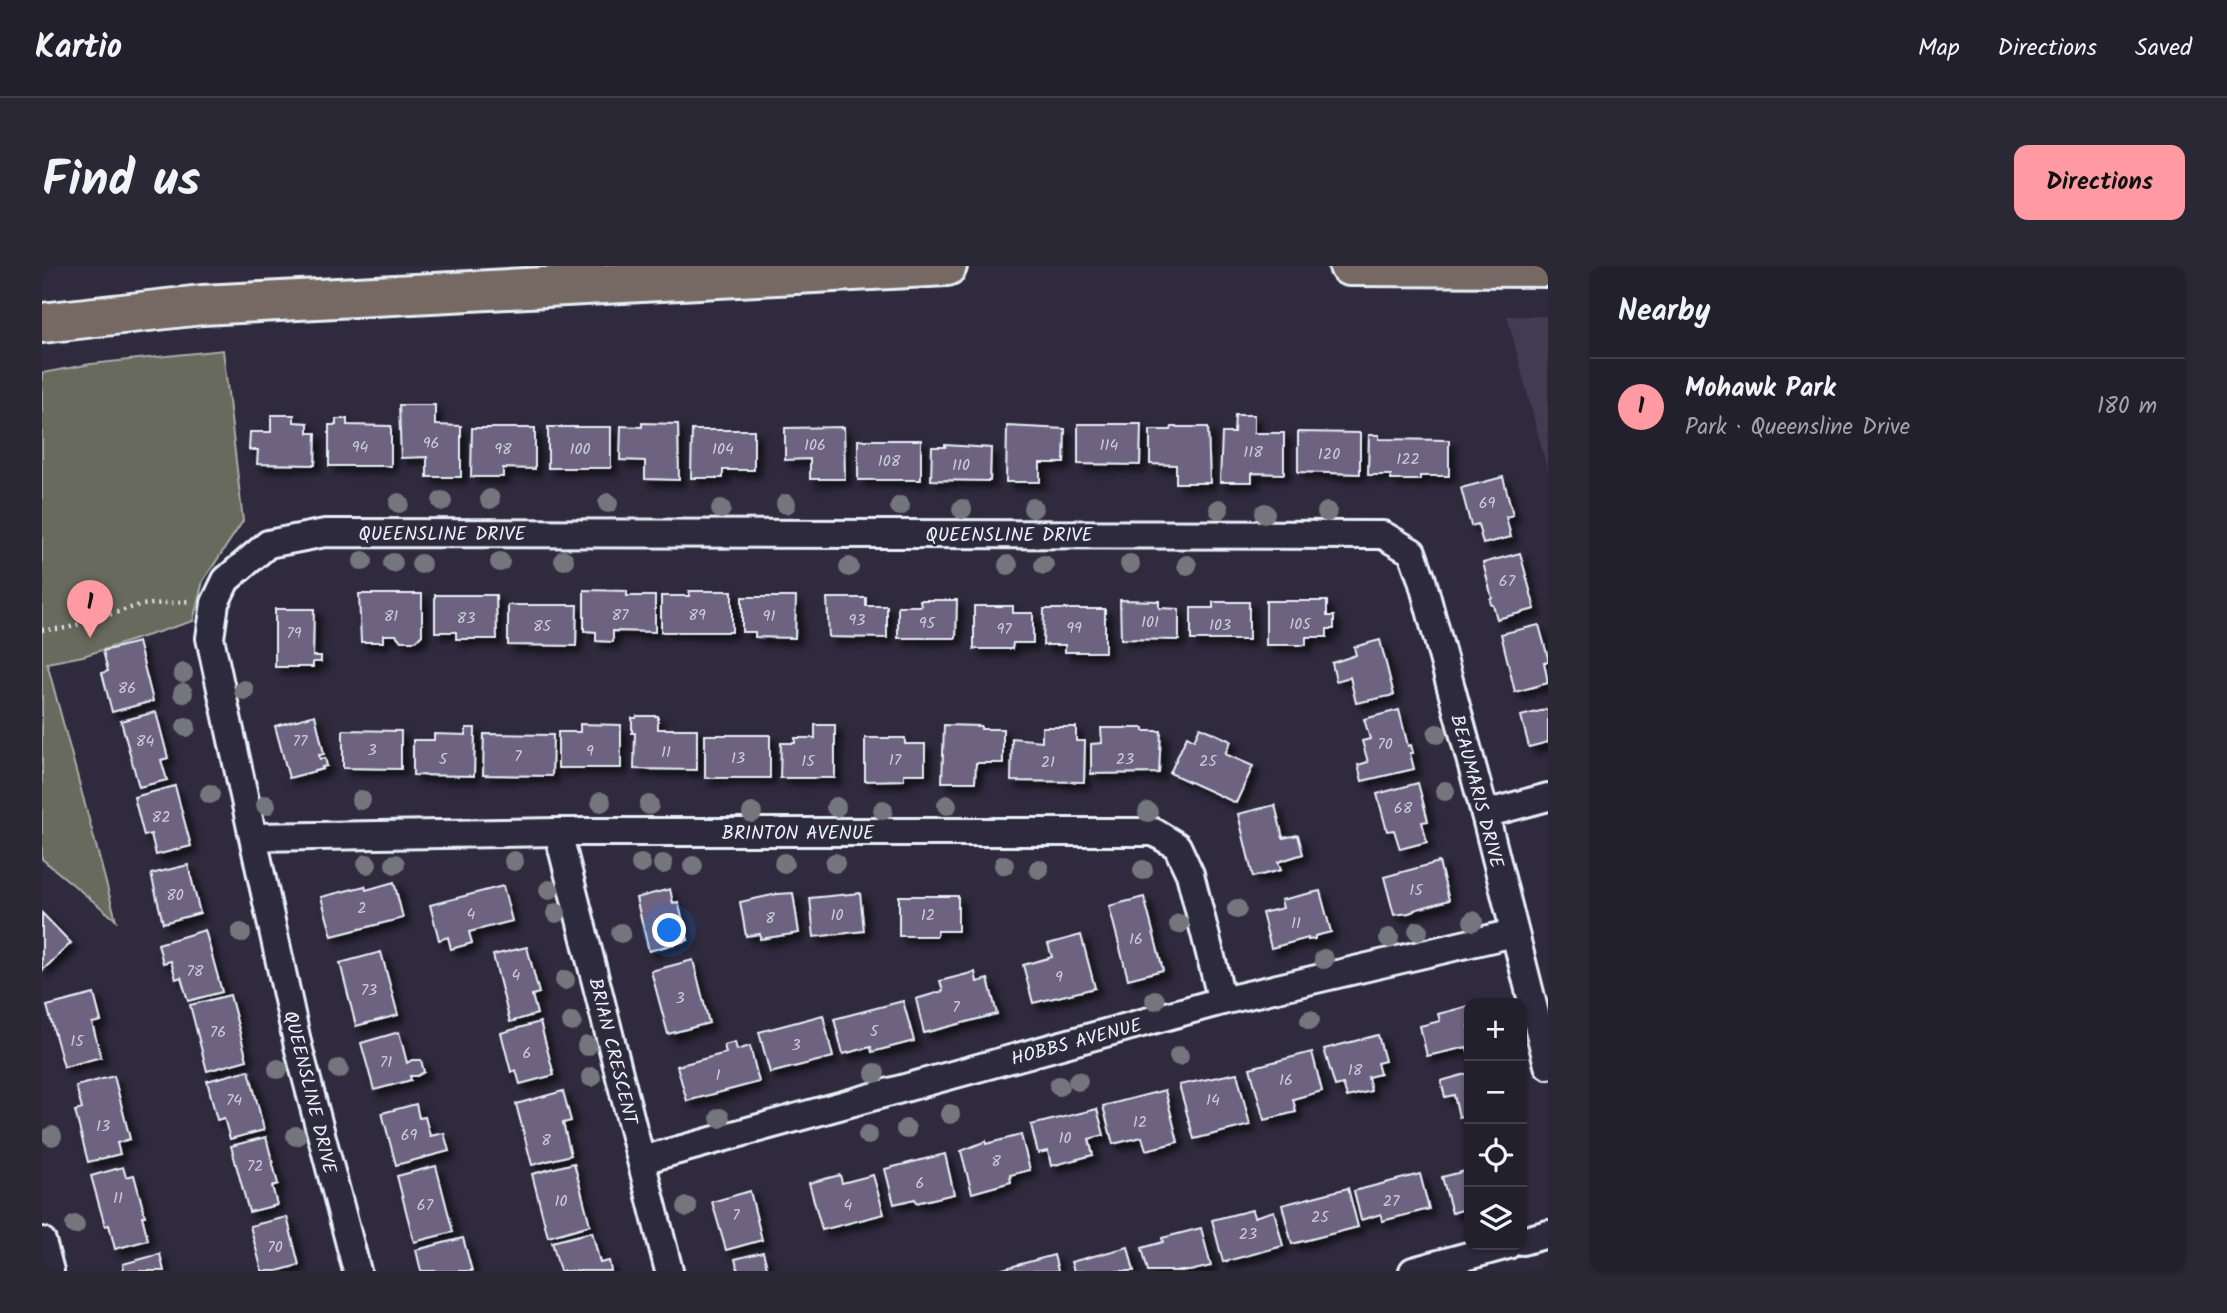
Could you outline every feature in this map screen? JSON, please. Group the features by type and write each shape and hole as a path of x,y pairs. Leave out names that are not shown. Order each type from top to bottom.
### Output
{"highway":[{"path":"42,323 216,304 947,266"},
{"path":"1349,266 1548,267"}],"street":[{"name":"QUEENSLINE DRIVE","path":"356,1271 298,1046 210,638 215,603 226,580 268,544 325,533 1383,535"},
{"name":"BEAUMARIS DRIVE","path":"1383,535 1412,552 1422,580 1485,814 1548,1065"},
{"path":"1485,814 1548,797"},
{"name":"BRINTON AVENUE","path":"254,837 558,832 1154,832 1177,846 1190,874 1222,1001"},
{"name":"BRIAN CRESCENT","path":"558,832 669,1271"},
{"name":"HOBBS AVENUE","path":"642,1160 1222,1001 1514,933"},
{"path":"1527,1240 1548,1234"},
{"path":"42,1241 50,1271"},
{"path":"1413,1271 1490,1250"}],"path":[{"path":"42,630 67,628 140,605 197,600 215,603"}],"shaded area":[{"path":"1507,316 1548,316 1548,472"}],"green space":[{"path":"223,350 243,521 203,581 193,621 83,656 47,663 116,920 42,859 42,373 91,364"}],"building":[{"path":"399,405 435,405 435,425 461,426 461,477 427,477 427,457 401,458"},
{"path":"271,415 294,415 294,422 308,423 308,433 316,433 315,465 257,464 258,450 249,450 250,432 271,432"},
{"path":"1235,415 1254,415 1254,433 1284,433 1284,474 1252,473 1252,482 1220,482 1222,433 1234,433"},
{"path":"336,419 347,419 347,425 391,426 391,466 329,466 329,425 336,425"},
{"path":"642,423 678,424 679,480 645,479 645,461 620,460 621,426 642,427"},
{"path":"1078,424 1141,424 1140,465 1078,464"},
{"path":"1007,426 1065,429 1064,463 1040,463 1040,482 1006,482"},
{"path":"548,427 611,427 611,468 548,468"},
{"path":"844,427 845,479 810,479 810,459 785,460 785,428"},
{"path":"1172,427 1208,427 1210,483 1176,483 1176,465 1150,464 1150,430 1171,430"},
{"path":"472,428 535,428 535,469 503,468 503,477 471,477"},
{"path":"692,430 754,430 754,470 723,470 723,478 691,478"},
{"path":"1298,432 1360,433 1360,474 1298,472"},
{"path":"1369,435 1379,435 1379,439 1449,440 1449,476 1391,480 1391,475 1368,475"},
{"path":"858,440 921,440 921,480 858,480"},
{"path":"945,445 991,448 990,481 931,480 932,447"},
{"path":"1503,477 1513,515 1506,517 1511,537 1483,544 1478,524 1471,526 1461,488"},
{"path":"1520,553 1535,609 1497,619 1491,605 1492,598 1483,563"},
{"path":"584,590 627,591 627,596 655,596 655,632 613,631 613,642 596,641 596,632 584,631"},
{"path":"689,591 732,591 732,632 661,632 661,596 690,596"},
{"path":"359,594 422,594 422,635 416,641 401,641 396,635 383,635 383,642 361,642"},
{"path":"435,595 496,595 497,639 456,639 456,632 435,632"},
{"path":"742,597 796,597 795,638 755,637 755,632 742,632"},
{"path":"827,598 866,598 866,606 887,606 887,638 829,637"},
{"path":"920,600 957,600 956,638 898,638 898,606 921,606"},
{"path":"1120,600 1159,601 1159,608 1179,609 1179,640 1121,639"},
{"path":"1266,601 1327,601 1327,616 1334,616 1334,629 1327,629 1327,637 1306,637 1306,645 1266,645"},
{"path":"1213,602 1249,602 1249,640 1191,640 1191,608 1213,608"},
{"path":"508,605 577,605 576,646 508,645"},
{"path":"974,606 1013,606 1013,613 1033,613 1033,643 1013,643 1012,649 974,649"},
{"path":"275,609 314,609 313,656 321,656 321,662 313,662 313,667 275,667"},
{"path":"1044,609 1105,609 1105,652 1065,652 1065,645 1043,645"},
{"path":"1539,625 1548,658 1548,662 1544,662 1548,683 1515,692 1501,634"},
{"path":"1380,640 1394,695 1356,703 1350,677 1336,681 1332,663 1356,655 1354,647"},
{"path":"138,642 153,701 112,712 102,673 108,671 103,651"},
{"path":"1548,709 1548,742 1529,747 1521,716"},
{"path":"1399,710 1408,746 1411,745 1414,769 1362,781 1358,765 1368,762 1362,741 1370,739 1364,719"},
{"path":"156,712 168,758 161,760 167,780 139,787 121,721"},
{"path":"315,715 324,754 319,755 320,759 325,758 327,766 289,778 275,726"},
{"path":"658,716 658,729 697,729 697,770 634,769 635,733 632,733 632,718"},
{"path":"580,724 621,725 621,768 558,768 558,732 580,732"},
{"path":"815,725 835,725 835,778 780,778 781,743 795,743 795,738 815,738"},
{"path":"944,725 1003,729 1003,763 976,763 975,782 942,782"},
{"path":"1042,727 1076,727 1076,741 1085,741 1084,782 1011,781 1012,738 1042,741"},
{"path":"1200,727 1231,741 1225,754 1253,766 1236,803 1170,773 1187,736 1194,740"},
{"path":"466,728 475,728 474,776 413,775 413,740 434,740 434,734 466,735"},
{"path":"1101,728 1144,728 1144,731 1161,731 1159,773 1091,774 1091,744 1102,743"},
{"path":"343,730 401,731 401,769 343,768"},
{"path":"484,734 553,735 552,776 483,775"},
{"path":"705,735 770,735 770,778 705,778"},
{"path":"865,738 905,738 905,744 925,744 925,774 904,774 904,780 865,781"},
{"path":"1418,783 1428,821 1422,822 1427,842 1400,849 1394,830 1387,831 1377,794"},
{"path":"175,786 191,846 156,855 151,834 144,836 134,797"},
{"path":"1275,805 1283,838 1298,835 1303,854 1278,862 1281,870 1253,877 1238,814"},
{"path":"1439,862 1449,900 1394,915 1384,877"},
{"path":"188,865 200,913 163,923 151,874"},
{"path":"394,882 403,918 332,936 321,897 365,886 366,890"},
{"path":"503,886 512,921 469,932 472,943 451,949 448,937 439,940 430,905"},
{"path":"670,889 673,903 678,902 688,940 649,951 636,898"},
{"path":"1320,891 1331,932 1315,936 1315,939 1308,938 1271,948 1262,913 1283,908 1281,900"},
{"path":"793,893 799,933 760,939 760,934 746,936 740,902"},
{"path":"860,893 864,931 814,937 810,898"},
{"path":"899,896 958,896 958,931 937,931 937,936 899,936"},
{"path":"1144,897 1163,970 1128,979 1109,906"},
{"path":"42,913 71,943 42,971"},
{"path":"205,930 222,992 188,1001 181,977 176,979 171,961 163,963 158,944"},
{"path":"1081,935 1095,988 1033,1003 1023,965 1052,957 1048,944"},
{"path":"527,947 539,993 532,995 537,1014 510,1022 493,955"},
{"path":"381,952 398,1015 356,1026 340,963"},
{"path":"693,960 709,1023 668,1034 651,971"},
{"path":"975,972 977,982 988,979 997,1014 924,1033 916,999 943,991 940,981"},
{"path":"94,994 101,1021 92,1023 101,1057 64,1067 47,1006"},
{"path":"230,995 247,1060 207,1071 190,1005"},
{"path":"903,1001 914,1041 872,1052 871,1047 843,1054 834,1019"},
{"path":"1464,1007 1464,1048 1427,1056 1420,1026 1440,1021 1438,1014"},
{"path":"823,1015 833,1057 770,1073 759,1032"},
{"path":"540,1022 554,1075 520,1084 516,1070 511,1072 501,1033"},
{"path":"399,1032 407,1063 421,1060 424,1072 410,1076 411,1080 374,1090 361,1043"},
{"path":"1378,1035 1385,1061 1377,1063 1380,1074 1368,1077 1371,1091 1347,1097 1343,1084 1335,1086 1324,1049"},
{"path":"735,1042 737,1050 750,1046 759,1082 687,1101 677,1066 726,1053 724,1045"},
{"path":"1312,1052 1322,1091 1293,1099 1296,1112 1264,1120 1250,1068"},
{"path":"249,1070 264,1130 230,1139 224,1118 217,1120 207,1081"},
{"path":"1237,1073 1250,1125 1194,1139 1179,1085"},
{"path":"1464,1074 1464,1116 1459,1117 1454,1095 1445,1097 1441,1081"},
{"path":"114,1076 130,1139 117,1143 120,1154 88,1162 75,1111 82,1109 76,1086"},
{"path":"1165,1090 1178,1142 1146,1150 1142,1137 1113,1144 1103,1106"},
{"path":"563,1091 571,1121 563,1123 571,1155 532,1165 516,1104"},
{"path":"416,1104 419,1118 425,1117 430,1136 444,1133 449,1151 396,1165 382,1113"},
{"path":"1097,1109 1104,1135 1089,1139 1093,1155 1051,1166 1048,1151 1038,1153 1031,1125"},
{"path":"1021,1135 1030,1170 1010,1175 1011,1182 972,1193 961,1151 986,1141 986,1144"},
{"path":"266,1137 278,1184 272,1186 277,1205 249,1212 231,1146"},
{"path":"945,1154 954,1194 916,1203 915,1199 894,1204 885,1169"},
{"path":"574,1163 590,1225 548,1237 532,1174"},
{"path":"436,1166 453,1232 414,1242 397,1176"},
{"path":"123,1167 126,1177 134,1175 145,1216 142,1216 148,1240 115,1249 109,1225 105,1226 91,1176"},
{"path":"1464,1171 1464,1209 1452,1213 1442,1177"},
{"path":"1420,1174 1429,1209 1382,1221 1381,1214 1361,1220 1354,1191"},
{"path":"840,1175 842,1183 873,1175 884,1214 822,1230 809,1183"},
{"path":"1348,1188 1358,1227 1292,1244 1282,1205"},
{"path":"750,1191 762,1240 726,1250 712,1202"},
{"path":"1252,1210 1254,1217 1274,1211 1283,1246 1223,1262 1212,1220"},
{"path":"287,1217 299,1265 277,1271 262,1271 250,1226"},
{"path":"1201,1228 1211,1266 1190,1271 1148,1271 1142,1248 1163,1242 1162,1238"},
{"path":"592,1232 600,1263 609,1261 611,1271 560,1271 552,1242"},
{"path":"463,1238 472,1271 421,1271 416,1250"},
{"path":"1128,1247 1134,1271 1074,1271 1071,1262"},
{"path":"763,1252 768,1271 738,1271 735,1259"},
{"path":"160,1254 164,1271 124,1271 123,1264"},
{"path":"1054,1255 1058,1271 995,1271"}],"place":[{"name":"Mohawk Park","path":"90,638"}]}
